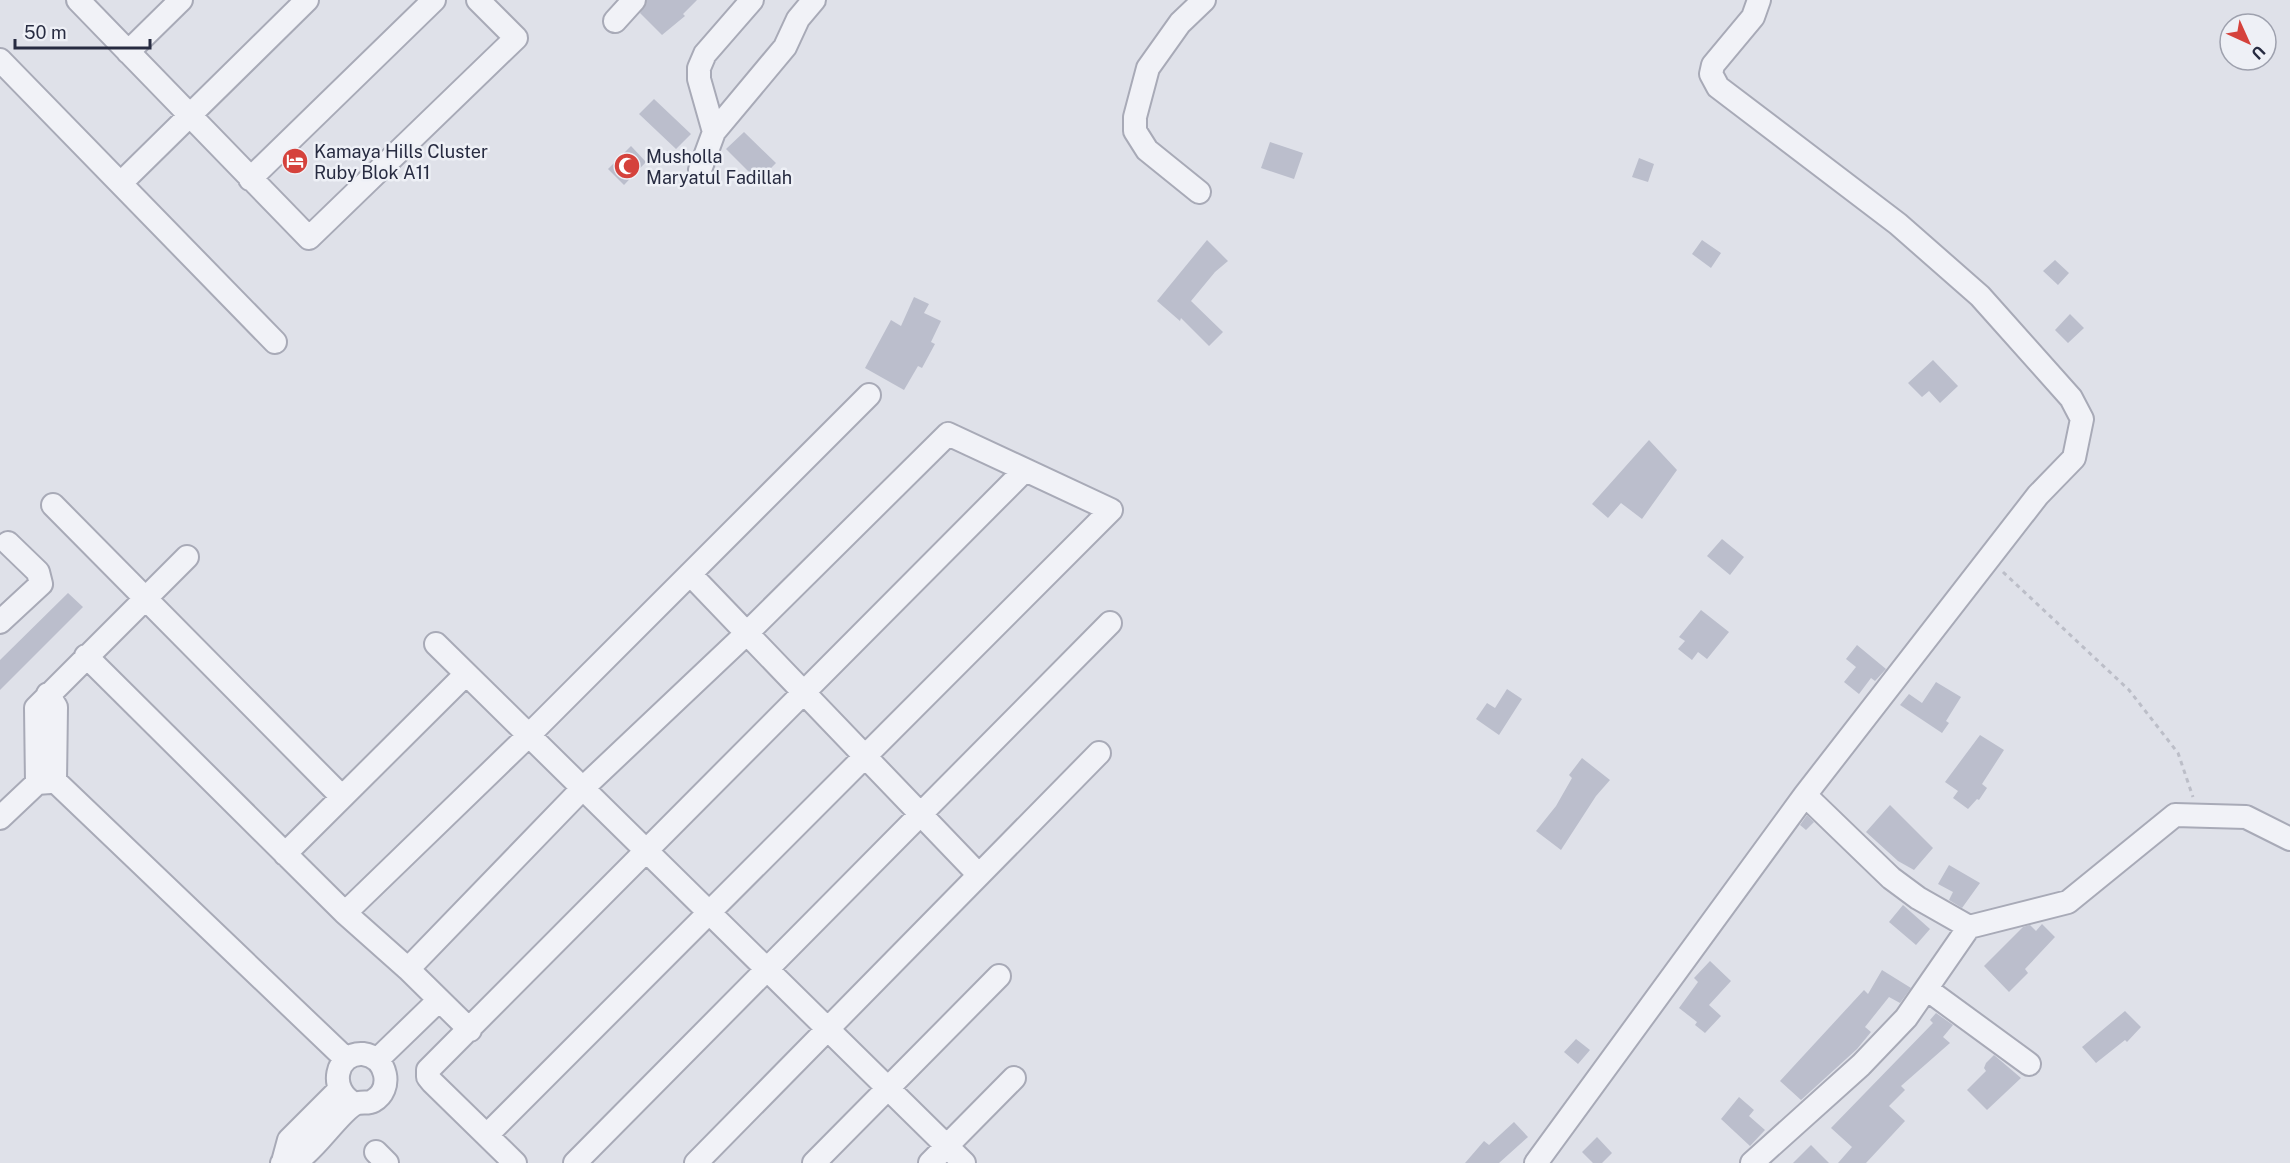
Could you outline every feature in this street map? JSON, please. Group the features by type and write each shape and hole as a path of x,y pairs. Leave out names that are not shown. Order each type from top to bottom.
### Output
{"street":[{"path":"78,0 188,116 309,238 516,38 478,0"},
{"path":"128,52 181,0"},
{"path":"121,183 307,0"},
{"path":"250,178 434,0"},
{"path":"615,21 634,0"},
{"path":"714,132 699,79 699,68 705,54 752,0"},
{"path":"700,170 714,132 785,47 798,19 814,0"},
{"path":"1199,192 1147,150 1135,131 1135,117 1148,68 1180,23 1204,0"},
{"path":"1536,1163 1805,795 2038,495 2074,458 2082,419 2071,398 1980,296 1898,224 1718,87 1711,74 1713,65 1753,17 1759,0"},
{"path":"0,60 275,342"},
{"path":"345,914 529,735 869,394"},
{"path":"408,969 583,788 747,633 948,434 1111,510 487,1135"},
{"path":"515,1163 428,1077 428,1070 1025,470"},
{"path":"53,505 342,797"},
{"path":"0,622 41,584 38,572 8,543"},
{"path":"187,557 36,708 46,782 346,1059"},
{"path":"690,574 979,875"},
{"path":"575,1163 1110,624"},
{"path":"436,644 964,1163"},
{"path":"86,656 345,914 408,969 470,1030"},
{"path":"285,854 466,674"},
{"path":"696,1163 1099,753"},
{"path":"0,818 46,782"},
{"path":"1805,795 1891,878 1918,898 1969,927"},
{"path":"1752,1163 1861,1065 1906,1018 1928,990 1969,927 2068,902 2175,815 2246,818 2290,838"},
{"path":"814,1163 999,976"},
{"path":"1928,990 2029,1064"},
{"path":"378,1059 439,1000"},
{"path":"282,1163 289,1140 347,1097 372,1102 384,1090 386,1074 378,1059 362,1054 346,1059 337,1074 347,1097"},
{"path":"930,1163 1014,1078"}],"path":[{"path":"1989,558 2129,690 2178,753 2200,816"}],"building":[{"path":"647,0 697,0 683,14 685,16 662,35 640,13"},
{"path":"654,99 691,134 676,149 639,114"},
{"path":"744,132 776,163 758,181 726,149"},
{"path":"1270,142 1303,153 1294,179 1261,168"},
{"name":"Musholla Maryatul Fadillah","path":"631,146 646,162 624,185 608,169"},
{"path":"1639,158 1654,164 1648,182 1632,177"},
{"path":"1207,240 1228,261 1215,272 1191,301 1223,332 1209,346 1181,318 1180,321 1157,301"},
{"path":"1702,240 1721,253 1711,268 1692,254"},
{"path":"2055,260 2069,273 2058,285 2043,271"},
{"path":"914,297 929,304 924,313 941,321 931,342 935,344 922,368 918,366 904,390 865,368 891,320 901,326"},
{"path":"2070,314 2084,328 2068,343 2055,330"},
{"path":"1933,360 1958,386 1940,403 1929,391 1922,397 1908,383"},
{"path":"1649,440 1677,470 1642,519 1621,503 1608,518 1592,504"},
{"path":"1722,539 1744,557 1730,575 1707,556"},
{"path":"68,593 83,607 0,690 0,660"},
{"path":"1701,610 1729,632 1707,659 1698,652 1692,660 1678,649 1685,641 1679,637"},
{"path":"1857,645 1886,669 1875,681 1871,678 1859,694 1844,682 1856,667 1846,659"},
{"path":"1936,682 1961,697 1946,721 1949,723 1942,733 1900,705 1909,694 1922,703"},
{"path":"1507,689 1522,699 1499,735 1476,719 1487,703 1495,708"},
{"path":"1980,735 2004,750 1982,784 1987,788 1979,800 1977,799 1968,809 1953,798 1958,791 1945,782"},
{"path":"1582,758 1610,780 1596,796 1561,850 1536,831 1556,806 1572,778 1569,775"},
{"path":"1890,805 1933,848 1914,870 1898,861 1866,832"},
{"path":"1807,815 1814,822 1806,830 1800,825"},
{"path":"1949,865 1980,883 1962,908 1949,900 1953,892 1938,884"},
{"path":"1903,905 1930,929 1916,945 1889,922"},
{"path":"2042,924 2055,937 2025,969 2028,973 2009,992 1984,966 2023,927 2030,925 2036,931"},
{"path":"1710,961 1731,981 1709,1005 1721,1016 1705,1033 1695,1025 1697,1022 1679,1008 1698,982 1694,978"},
{"path":"1882,970 1911,988 1900,1003 1889,997 1865,1027 1871,1032 1857,1049 1801,1100 1780,1081 1864,990 1868,994"},
{"path":"2125,1011 2141,1027 2127,1042 2125,1040 2096,1063 2082,1047"},
{"path":"1936,1013 1953,1025 1943,1037 1950,1043 1901,1086 1905,1090 1889,1106 1905,1121 1866,1163 1838,1163 1852,1147 1831,1128 1933,1023 1930,1020"},
{"path":"1576,1039 1590,1050 1578,1064 1564,1052"},
{"path":"1994,1055 2021,1078 1987,1110 1967,1090 1986,1071 1984,1068 1986,1063"},
{"path":"1739,1097 1754,1110 1749,1116 1765,1130 1750,1146 1721,1119"},
{"path":"1514,1122 1528,1137 1499,1163 1465,1163 1484,1141 1489,1145"},
{"path":"1597,1137 1612,1153 1602,1163 1593,1163 1582,1152"},
{"path":"1811,1145 1829,1163 1793,1163"}],"place":[{"name":"Kamaya Hills Cluster Ruby Blok A11","path":"295,161"},
{"name":"Musholla Maryatul Fadillah","path":"627,166"}]}
